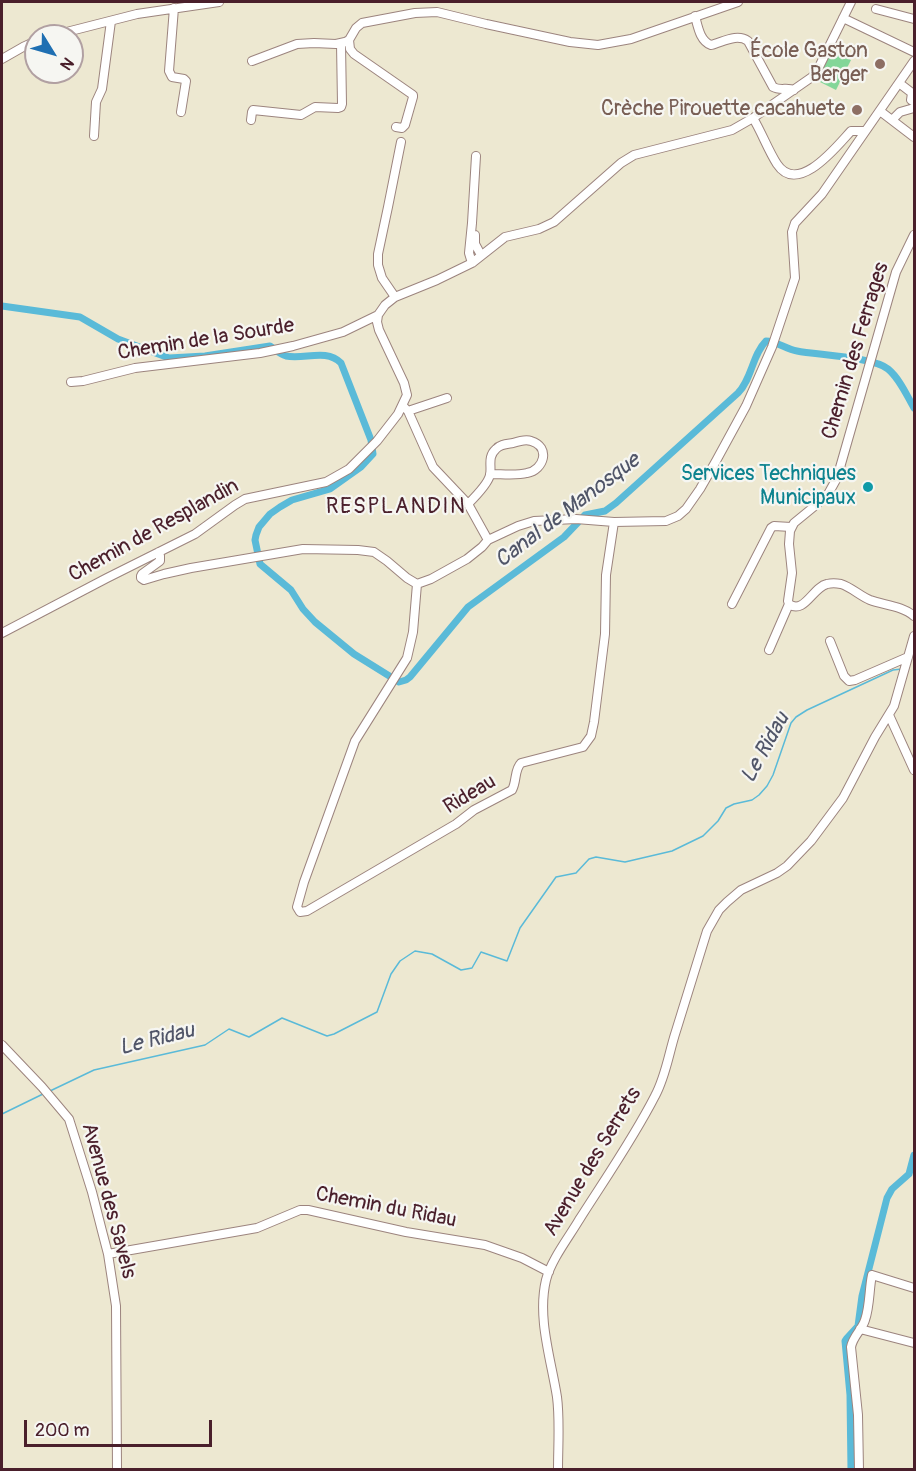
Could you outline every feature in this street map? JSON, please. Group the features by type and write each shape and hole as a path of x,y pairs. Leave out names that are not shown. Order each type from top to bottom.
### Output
{"street":[{"path":"84,28 137,14 219,2"},
{"path":"250,120 254,110 300,115 313,107 341,107 345,42 362,23 427,12 447,14 570,42 598,45 631,39 738,2"},
{"path":"488,540 468,504 433,467 405,408 405,386 379,330 378,315 395,297 472,263 505,237 539,229 554,222 621,163 634,155 727,132 753,118 812,77 851,2"},
{"path":"174,8 169,71 172,77 186,81 181,112"},
{"path":"876,9 915,19"},
{"path":"695,16 706,43 711,45 738,37 745,39 773,87 794,90"},
{"path":"843,18 915,52"},
{"path":"93,136 96,102 103,85 111,21"},
{"path":"252,61 303,43 345,42"},
{"path":"345,42 354,54 413,95 405,124 402,128 396,127"},
{"path":"2,59 24,47"},
{"path":"159,552 160,561 142,574 144,580 196,567 303,549 369,551 381,556 417,584 462,562 477,552 488,540 534,521 614,522 671,520 678,516 686,509 711,470 742,414 776,337 795,278 793,228 798,219 822,194 914,62"},
{"path":"899,83 912,93 911,100 915,102"},
{"path":"892,120 900,112 915,108"},
{"path":"880,111 915,137"},
{"path":"753,118 778,165 793,174 813,169 851,131 865,131"},
{"path":"395,297 382,278 378,265 378,254 401,142"},
{"path":"472,263 469,253 476,156"},
{"path":"478,194 475,244 481,255"},
{"name":"Chemin des Ferrages","path":"732,604 771,528 774,526 791,527 820,503 833,487 896,272 915,235"},
{"name":"Chemin de la Sourde","path":"71,382 135,368 231,357 299,345 332,336 378,315"},
{"path":"405,408 447,398"},
{"name":"Chemin de Resplandin","path":"2,633 195,534 245,499 326,482 349,470 405,408"},
{"path":"468,504 479,494 490,474 489,465 496,449 502,445 532,441 538,445 543,454 544,459 541,464 531,472 490,474"},
{"name":"Rideau","path":"417,584 413,632 406,661 358,734 298,902 298,910 303,912 456,824 474,810 512,790 515,785 516,769 521,763 558,752 579,749 586,744 591,736 596,706 605,634 606,576 614,522"},
{"path":"769,650 789,604 792,578 789,544 791,527"},
{"path":"789,604 798,607 804,604 818,588 824,584 833,583 841,584 865,597 915,616"},
{"name":"Avenue des Serrets","path":"558,1470 557,1398 545,1332 544,1296 549,1272 656,1095 709,926 718,910 741,890 787,866 811,841 843,798 894,706 915,636"},
{"path":"830,641 844,676 849,681 906,664"},
{"path":"889,715 915,770"},
{"name":"Avenue des Savels","path":"2,1045 69,1119 92,1192 108,1254 116,1306 117,1470"},
{"name":"Chemin du Ridau","path":"108,1254 257,1228 300,1210 308,1210 406,1232 485,1245 522,1258 549,1272"},
{"path":"859,1470 858,1415 851,1347 852,1336 860,1329 866,1318 872,1275 915,1288"},
{"path":"860,1329 915,1343"}],"green space":[{"path":"832,50 851,60 836,90 816,80"}],"waterway":[{"name":"Canal de Manosque","path":"2,306 80,317 118,339 169,358 205,356 270,346 286,356 322,355 341,363 371,440 373,454 361,467 330,489 292,500 270,514 259,527 255,540 260,564 291,590 315,622 354,654 399,682 410,677 468,607 564,537 585,515 605,511 616,503 738,393 766,341 797,351 858,359 881,365 896,378 914,408"},
{"name":"Le Ridau","path":"50,1091 94,1070 205,1045 229,1029 249,1037 282,1018 327,1036 334,1034 377,1012 391,974 400,961 415,951 432,954 461,970 472,968 481,952 507,961 520,928 556,877 576,873 589,859 596,857 625,862 672,851 703,836 718,821 726,808 752,800 767,786 791,723 796,717 893,670 902,669"},
{"name":"Le Ridau","path":"2,1114 43,1094"},
{"name":"Canal de Manosque","path":"851,1470 850,1395 845,1341 858,1326 862,1296 887,1198 892,1189 909,1174 914,1155"}],"place":[{"name":"École Gaston Berger","path":"880,64"},
{"name":"Crèche Pirouette cacahuete","path":"857,110"},
{"name":"Services Techniques Municipaux","path":"868,487"}],"district":[{"name":"RESPLANDIN","path":"396,507"}]}
